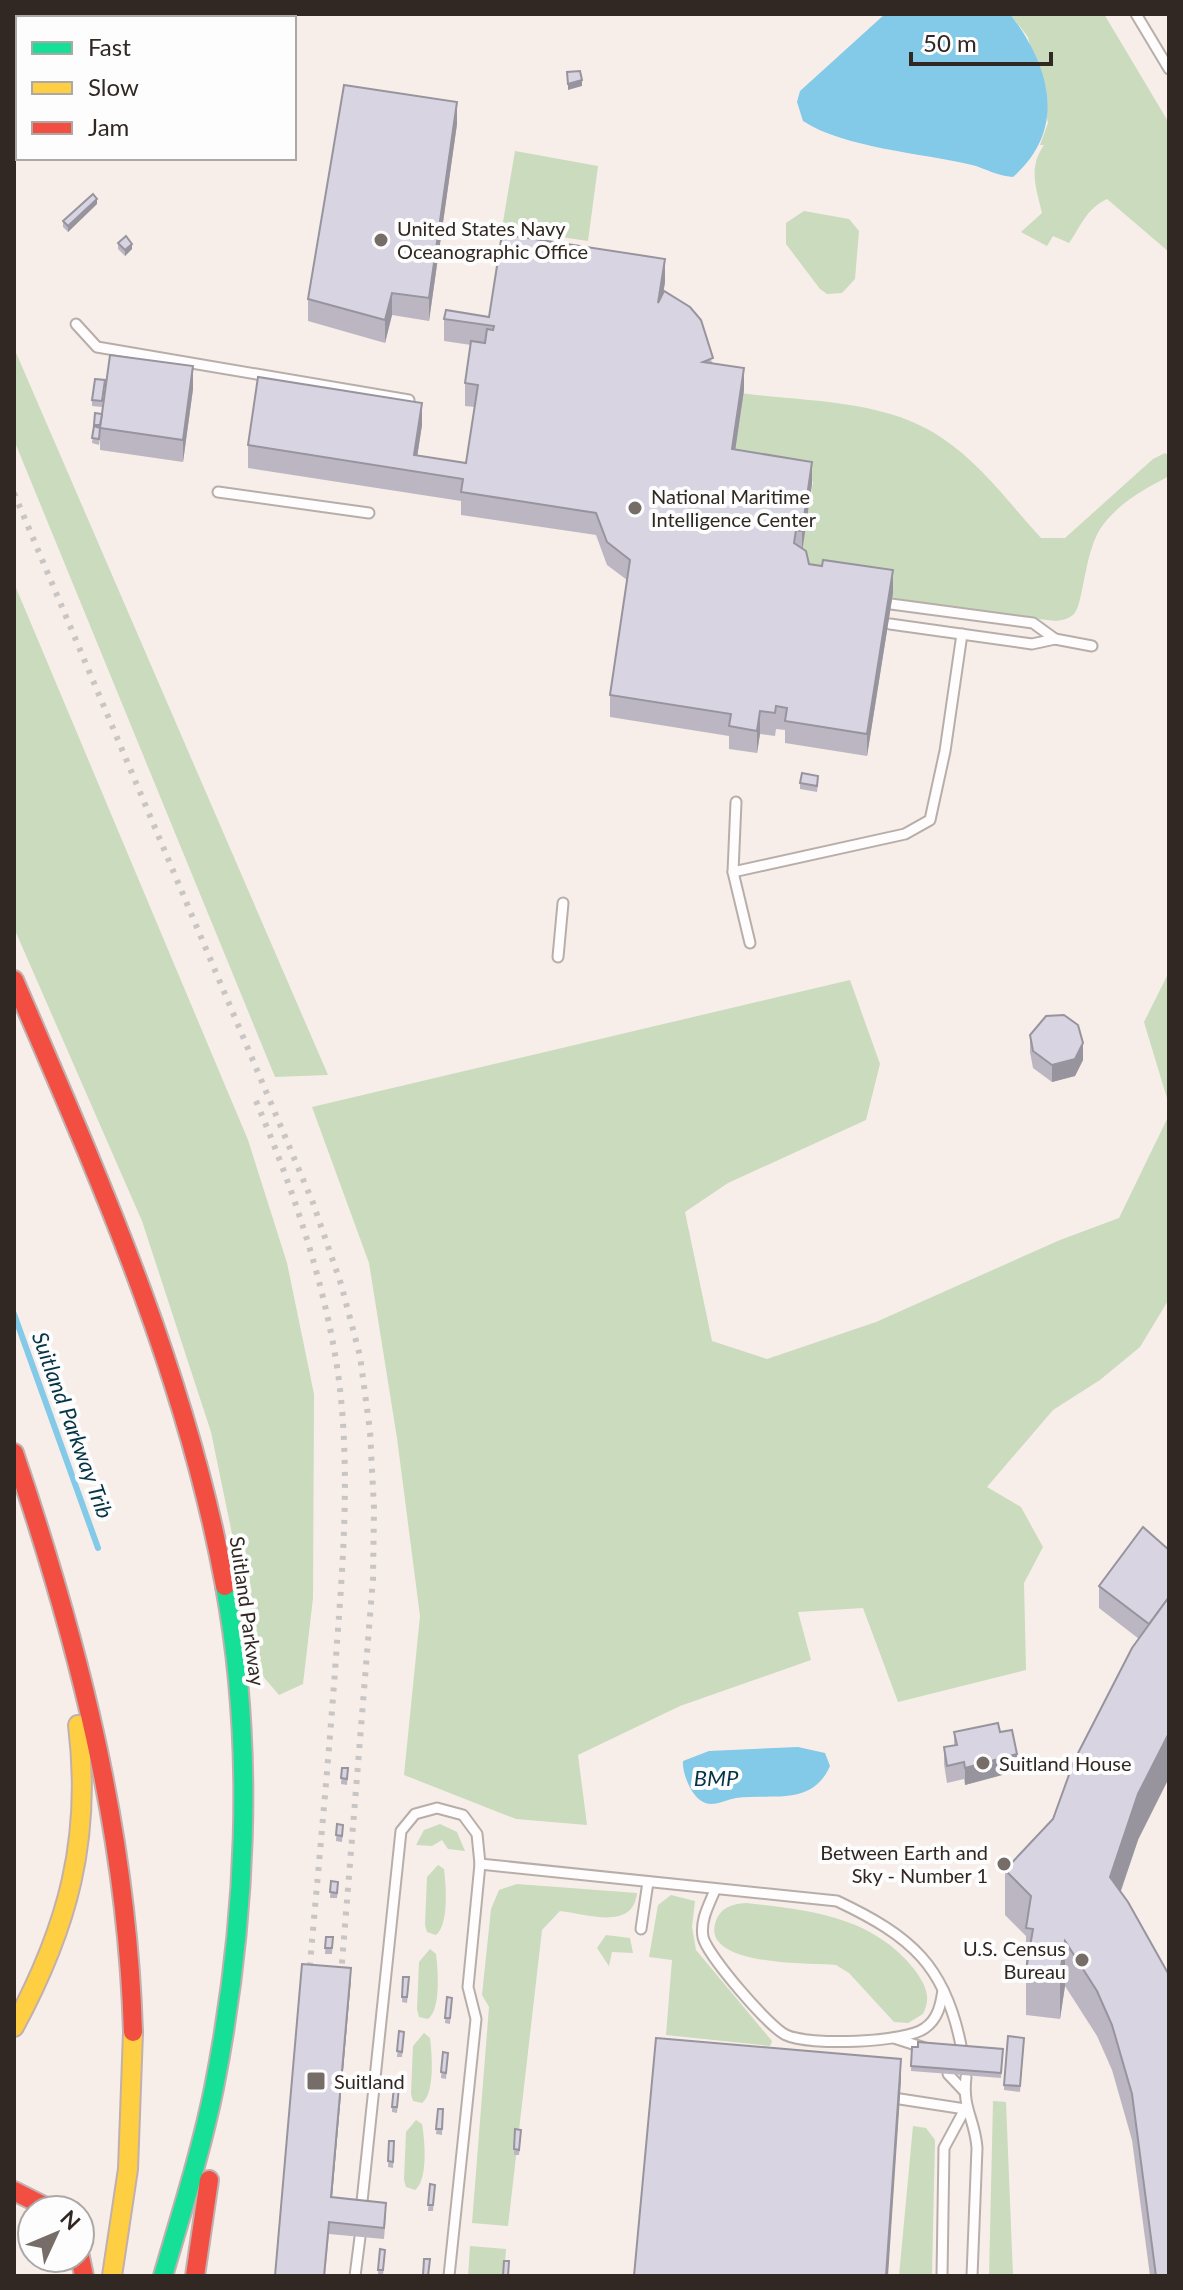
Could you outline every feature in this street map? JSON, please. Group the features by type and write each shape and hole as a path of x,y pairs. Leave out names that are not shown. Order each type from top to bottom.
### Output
{"highway":[{"name":"Suitland Parkway","path":"14,980 149,1306 178,1391 206,1491 233,1643 241,1743 241,1842 232,1971 211,2100 163,2276"},
{"path":"14,1453 49,1556 103,1751 127,1912 133,2079 126,2176 112,2276"},
{"path":"14,2027 64,1921 79,1857 83,1822 81,1739 63,1656 49,1556"},
{"path":"195,2276 209,2178 229,2087 232,1971"}],"lane":[{"path":"1136,14 1169,69"},
{"path":"76,324 97,347 409,400"},
{"path":"218,492 369,513"},
{"path":"891,604 1033,623 1055,639"},
{"path":"890,624 1032,644 1055,639 1092,646"},
{"path":"733,872 905,834 930,820 940,779 962,634"},
{"path":"736,802 733,872 750,943"},
{"path":"558,957 563,903"},
{"path":"361,2211 401,1831 415,1814 437,1808 463,1815 477,1834 480,1864 468,1987 476,2019 449,2276"},
{"path":"480,1864 837,1901 886,1924 917,1950 943,1988 962,2051"},
{"path":"641,1929 648,1882"},
{"path":"715,1890 703,1919 703,1940 722,1967 783,2034 802,2041 894,2038 925,2028 941,2006 943,1988"},
{"path":"894,2038 925,2048"},
{"path":"948,2074 965,2092"},
{"path":"966,2077 965,2109 976,2130 977,2148 972,2276"},
{"path":"900,2099 965,2109"},
{"path":"942,2276 944,2148 965,2109"},
{"path":"355,2276 360,2237"}],"green space":[{"path":"1010,14 1104,14 1169,123 1169,252 1107,199 1089,213 1069,243 1053,236 1047,246 1021,232 1042,213 1035,170 1048,123 1028,37"},
{"path":"515,151 598,166 588,241 502,228"},
{"path":"804,211 849,219 859,231 855,279 842,293 827,294 820,289 786,244 786,223"},
{"path":"14,348 328,1075 275,1077 14,440"},
{"path":"740,393 845,404 920,425 970,460 1041,538 1065,538 1153,459 1165,453 1169,456 1169,476 1125,503 1103,525 1092,548 1077,608 1070,617 1056,621 921,603 851,586 822,573 800,558 813,482 804,474 732,461"},
{"path":"14,583 248,1140 287,1263 314,1394 313,1598 303,1684 279,1695 261,1674 211,1432 142,1221 14,928"},
{"path":"1169,972 1169,1105 1144,1022"},
{"path":"850,980 880,1064 866,1120 728,1183 685,1212 712,1341 767,1359 876,1322 1060,1240 1119,1218 1169,1115 1169,1299 1140,1347 1100,1380 1053,1410 987,1487 1021,1507 1043,1547 1024,1583 1026,1670 898,1702 863,1608 798,1612 811,1660 680,1706 578,1755 587,1825 516,1819 404,1775 420,1616 397,1438 369,1263 312,1107"},
{"path":"440,1824 457,1832 465,1851 448,1849 442,1840 432,1846 416,1845 424,1830"},
{"path":"438,1865 444,1869 446,1904 443,1922 436,1935 427,1932 425,1925 427,1877"},
{"path":"517,1884 637,1893 634,1905 618,1916 595,1917 560,1911 542,1930 508,2226 472,2223 489,2007 482,1995 491,1909 499,1890"},
{"path":"671,1895 695,1901 692,1927 696,1950 772,2041 770,2046 666,2035 672,1960 649,1957 658,1905"},
{"path":"746,1903 816,1913 879,1937 897,1951 921,1980 927,1996 923,2014 908,2023 894,2022 849,1973 836,1965 760,1959 724,1947 715,1936 718,1916 728,1907"},
{"path":"606,1935 630,1938 633,1953 612,1952 609,1966 597,1948"},
{"path":"430,1949 436,1954 438,1989 435,2007 428,2019 419,2017 417,2009 419,1962"},
{"path":"424,2033 430,2038 432,2073 429,2091 422,2103 413,2101 411,2094 413,2046"},
{"path":"993,2101 1006,2102 1013,2276 989,2276"},
{"path":"416,2120 422,2124 424,2160 422,2178 415,2190 406,2187 404,2180 406,2132"},
{"path":"913,2126 926,2128 935,2140 932,2276 899,2276"},
{"path":"470,2246 506,2249 504,2276 468,2276"}],"water":[{"path":"885,14 1010,14 1035,55 1047,97 1047,118 1041,139 1030,158 1013,177 972,165 861,144 803,121 797,102 800,91"},
{"name":"BMP","path":"798,1747 825,1753 830,1766 813,1788 790,1796 704,1803 693,1792 684,1771 683,1761 709,1751"}],"building":[{"path":"580,71 582,80 568,84 567,72"},
{"name":"United States Navy Oceanographic Office","path":"344,85 457,102 429,298 392,293 385,320 308,299"},
{"path":"93,194 97,199 68,226 63,221"},
{"name":"National Maritime Intelligence Center","path":"502,234 665,259 658,303 664,291 690,307 701,320 713,358 703,362 744,368 732,449 812,462 802,531 796,530 794,543 806,551 809,564 822,566 823,560 893,570 867,734 785,721 787,708 776,706 775,713 760,711 757,731 729,726 731,714 610,695 630,560 607,542 596,513 461,492 463,479 248,445 258,377 422,403 414,455 466,463 478,385 465,383 471,341 485,343 487,329 493,330 494,326 444,319 446,310 489,317"},
{"path":"126,236 132,244 125,250 118,243"},
{"path":"110,355 193,366 183,440 100,428"},
{"path":"95,379 105,380 102,401 92,400"},
{"path":"95,413 102,414 100,425 94,425"},
{"path":"94,426 100,428 99,439 92,438"},
{"path":"802,773 818,776 817,786 800,783"},
{"path":"1064,1015 1078,1025 1083,1043 1075,1059 1052,1065 1033,1051 1030,1035 1046,1016"},
{"path":"1143,1527 1169,1550 1169,1597 1149,1624 1099,1586"},
{"name":"U.S. Census Bureau","path":"1169,1597 1169,1733 1138,1794 1110,1877 1128,1902 1169,1975 1169,2276 1156,2276 1132,2094 1112,2025 1097,1991 1065,1941 1060,1974 1026,1970 1033,1929 1026,1928 1031,1896 1005,1870 1053,1819 1074,1761 1132,1648"},
{"path":"998,1723 1000,1732 1012,1730 1017,1754 965,1768 964,1762 947,1766 944,1747 957,1745 954,1732"},
{"path":"342,1768 348,1768 347,1779 341,1778"},
{"path":"337,1824 343,1825 342,1836 336,1835"},
{"path":"331,1881 338,1882 337,1893 330,1892"},
{"path":"326,1937 333,1937 332,1948 325,1948"},
{"name":"Suitland","path":"302,1964 351,1968 331,2197 386,2203 384,2228 329,2222 324,2276 275,2276"},
{"path":"403,1977 409,1977 407,1997 402,1997"},
{"path":"447,1997 452,1998 450,2018 445,2018"},
{"path":"399,2031 404,2032 402,2052 397,2051"},
{"path":"1008,2036 1024,2038 1020,2086 1004,2085"},
{"path":"656,2038 901,2059 886,2276 634,2276"},
{"path":"918,2042 1003,2049 1001,2073 911,2066 912,2047 918,2047"},
{"path":"443,2052 448,2053 446,2073 441,2072"},
{"path":"394,2086 399,2087 397,2107 392,2107"},
{"path":"438,2109 443,2109 442,2129 436,2129"},
{"path":"515,2129 521,2130 519,2150 514,2149"},
{"path":"389,2141 394,2141 393,2162 388,2161"},
{"path":"430,2184 435,2185 433,2205 428,2205"},
{"path":"380,2249 385,2250 383,2270 378,2270"},
{"path":"424,2259 430,2259 428,2276 423,2276"},
{"path":"504,2261 509,2261 508,2276 503,2276"}],"waterway":[{"name":"Suitland Parkway Trib","path":"14,1314 98,1548"}],"railway":[{"path":"14,493 313,1203 341,1284 360,1356 370,1431 374,1508 373,1579 340,1987"},
{"path":"256,1101 293,1196 313,1261 330,1327 341,1395 345,1466 342,1573 308,1986"}],"traffic: fast":[{"path":"163,2276 214,2088 225,2026 239,1901 243,1774 234,1648 225,1586"}],"traffic: slow":[{"path":"14,2027 49,1954 72,1881 82,1806 78,1725"},
{"path":"112,2276 128,2169 133,2032"}],"traffic: jam":[{"path":"14,980 108,1203 164,1353 188,1429 225,1586"},
{"path":"14,1453 59,1595 110,1810 129,1957 133,2032"},
{"path":"195,2276 209,2180"},
{"path":"14,2191 20,2194"}],"place":[{"name":"United States Navy Oceanographic Office","path":"381,240"},
{"name":"National Maritime Intelligence Center","path":"635,508"},
{"name":"Suitland House","path":"983,1763"},
{"name":"Between Earth and Sky - Number 1","path":"1004,1864"},
{"name":"U.S. Census Bureau","path":"1082,1960"},
{"name":"Suitland","path":"316,2081"}]}
